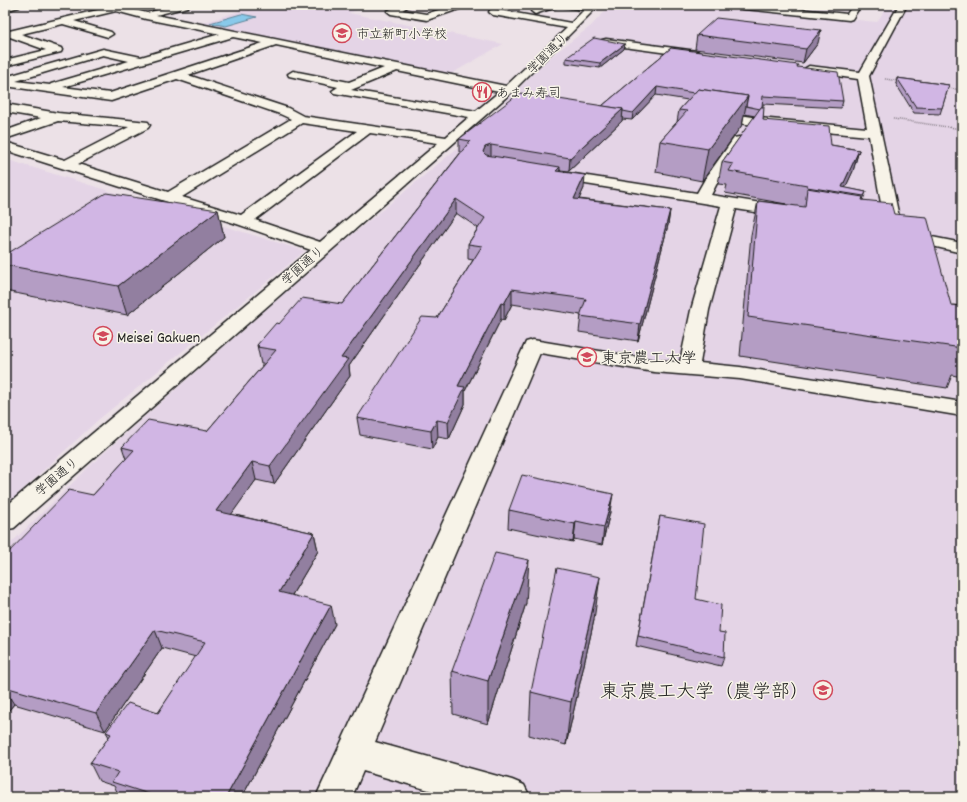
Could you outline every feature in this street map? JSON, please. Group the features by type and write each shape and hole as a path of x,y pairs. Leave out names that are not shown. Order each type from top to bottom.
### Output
{"street":[{"path":"5,8 16,5"},
{"path":"146,16 185,5"},
{"path":"407,5 391,11 427,17 462,5"},
{"path":"536,11 553,5"},
{"path":"568,5 585,15"},
{"path":"735,5 849,17 857,5"},
{"path":"903,5 863,76 874,133 888,231 962,248"},
{"path":"8,35 110,6 146,16 508,90"},
{"path":"510,6 536,11 585,15"},
{"path":"492,12 585,15"},
{"name":"学園通り","path":"5,520 508,90 585,15"},
{"path":"63,20 108,34"},
{"path":"46,89 235,33"},
{"path":"5,63 57,50 8,35"},
{"path":"5,82 111,97 277,42"},
{"path":"606,42 707,55"},
{"path":"5,82 103,52 141,61"},
{"path":"396,67 338,91 478,115"},
{"path":"801,68 863,76"},
{"path":"294,74 350,86"},
{"path":"176,75 284,111 300,119 449,141"},
{"path":"434,85 446,78"},
{"path":"464,92 476,83"},
{"path":"404,103 422,92"},
{"path":"438,109 451,100"},
{"path":"5,108 58,117 144,125 66,165"},
{"path":"706,114 753,121 874,133"},
{"path":"5,135 58,117"},
{"path":"169,198 300,119"},
{"path":"702,198 712,179 753,121"},
{"path":"243,221 368,129"},
{"path":"5,146 243,221 322,248"},
{"path":"538,172 800,215"},
{"path":"689,369 700,310 730,203"},
{"path":"334,797 533,346 654,366 740,373 962,409"},
{"path":"354,752 512,797"}],"path":[{"path":"863,76 901,82"},
{"path":"947,88 962,90"},
{"path":"871,116 962,129"}],"shaded area":[{"name":"市立新町小学校","path":"258,5 370,5 349,13 503,44 449,75 199,24"},
{"name":"東京農工大学","path":"611,5 711,5 877,22 888,5 962,5 962,797 5,797 5,549 95,461 330,253 466,141 549,58 591,26"},
{"name":"Meisei Gakuen","path":"5,159 305,251 98,420 5,506"}],"water":[{"path":"241,14 257,17 226,26 210,23"}],"building":[{"path":"716,18 821,30 806,49 697,35"},
{"path":"594,38 625,44 600,63 566,58"},
{"path":"671,48 798,65 797,67 838,72 843,101 763,96 762,107 760,109 746,106 748,96 698,89 694,93 657,87 633,113 623,111 623,109 602,106"},
{"path":"897,78 949,85 942,108 916,107"},
{"path":"698,89 748,96 708,149 660,141 687,111 679,110"},
{"path":"520,93 623,109 570,158 491,145 485,147 483,152 486,155 560,167 556,171 585,175 574,199 670,210 640,324 580,316 586,299 512,289 504,304 501,303 458,386 465,387 448,422 437,420 431,431 357,418 422,317 437,318 482,246 468,244 485,218 456,199 341,358 348,359 270,466 252,462 216,511 314,533 279,592 331,605 226,797 158,797 112,782 118,772 90,763 111,734 106,732 128,703 158,713 205,642 155,630 96,713 5,687 5,556 69,490 93,495 134,450 122,447 148,420 207,431 276,350 257,347 259,346 257,345 276,323 279,324 302,298 342,304 470,141 459,139"},
{"path":"761,107 764,107 763,120 829,126 831,145 859,150 842,187 866,192 864,196 807,187 807,185 729,171 733,164 722,162"},
{"path":"807,188 863,197 862,200 891,203 894,214 927,217 951,305 962,306 962,335 960,335 962,348 748,317 758,201 805,207"},
{"path":"106,193 218,210 118,286 5,265 5,255"},
{"path":"522,475 613,494 604,527 576,521 575,524 509,510"},
{"path":"660,516 704,524 696,599 721,605 719,632 725,633 724,657 638,636"},
{"path":"495,553 529,560 488,681 452,671"},
{"path":"557,568 600,577 571,702 531,692"}],"place":[{"name":"市立新町小学校","path":"342,33"},
{"name":"あまみ寿司","path":"482,92"},
{"name":"Meisei Gakuen","path":"103,336"},
{"name":"東京農工大学","path":"587,357"},
{"name":"東京農工大学（農学部）","path":"823,690"}]}
